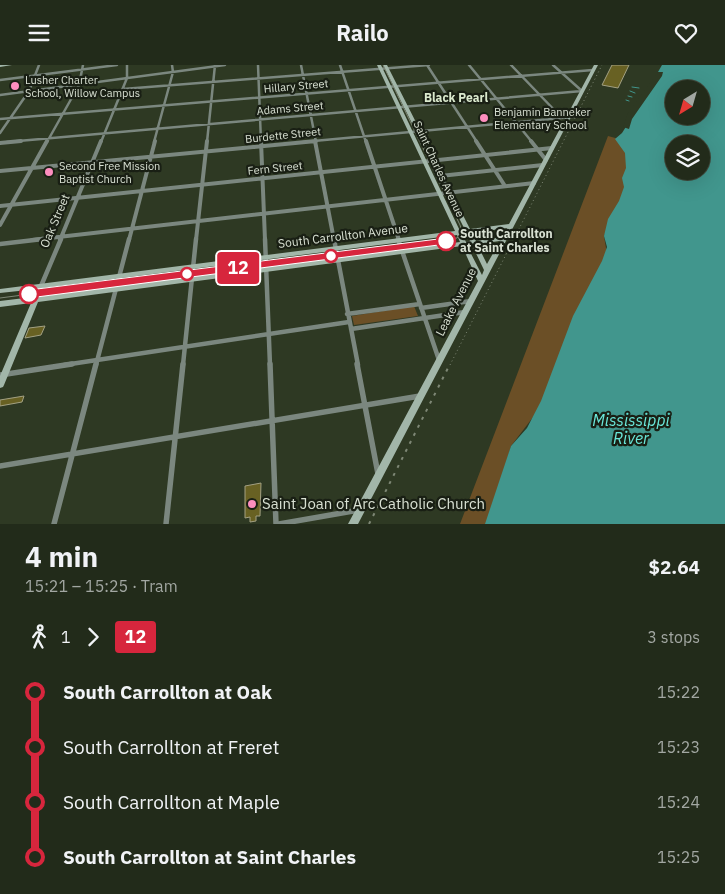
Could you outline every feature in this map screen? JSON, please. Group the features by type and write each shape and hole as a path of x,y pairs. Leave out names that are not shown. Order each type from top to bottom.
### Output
{"main road":[{"path":"0,65 10,65"},
{"name":"Leake Avenue","path":"353,524 440,361 462,312 470,301 511,226 596,65"},
{"name":"Saint Charles Avenue","path":"383,67 396,86 487,269"},
{"name":"Saint Charles Avenue","path":"383,67 389,87 462,244 481,280"},
{"name":"South Carrollton Avenue","path":"0,291 468,231"},
{"name":"South Carrollton Avenue","path":"0,304 503,239"},
{"name":"Oak Street","path":"0,385 2,375 41,286"}],"street":[{"path":"0,133 29,91 39,65"},
{"path":"0,80 83,67 117,65"},
{"name":"Oak Street","path":"41,286 123,89 127,78 127,65"},
{"path":"54,524 173,72 172,65"},
{"path":"0,95 225,65"},
{"path":"258,65 277,524 360,510"},
{"path":"301,65 378,475"},
{"path":"340,65 401,251 440,361"},
{"path":"123,89 342,72 383,67 428,65 505,186"},
{"path":"440,176 544,163 536,149 469,65"},
{"path":"512,65 538,95 561,117"},
{"path":"553,65 582,91"},
{"path":"585,65 593,70"},
{"path":"166,524 216,66"},
{"path":"0,225 79,85 83,67"},
{"name":"Hillary Street","path":"0,119 593,70"},
{"name":"Adams Street","path":"0,143 582,91"},
{"name":"Burdette Street","path":"0,171 583,115"},
{"name":"Fern Street","path":"0,206 552,148"},
{"path":"0,244 534,183"},
{"name":"South Carrollton Avenue","path":"468,231 511,226"},
{"path":"347,314 470,301"},
{"path":"2,375 269,336 462,312 455,303"},
{"path":"0,466 422,395"}],"shaded area":[{"path":"608,136 619,139 630,152 625,190 604,236 607,254 543,404 511,446 489,524 460,524"},
{"path":"414,306 418,316 354,325 352,316"}],"water":[{"name":"Mississippi River","path":"662,65 725,65 725,524 485,524 511,446 527,428 541,401 573,316 602,261 607,247 604,236 608,219 619,201 624,187 622,178 626,168 625,153 615,139 622,133 661,72 658,72"}],"pier":[{"path":"658,72 663,72 662,76 632,119 629,129 623,127 628,113"}],"building":[{"path":"612,65 629,65 618,88 602,85"},
{"path":"45,326 41,335 25,338 29,328"},
{"path":"24,396 22,402 0,406 0,400"},
{"name":"Saint Joan of Arc Catholic Church","path":"261,483 260,516 256,516 256,521 250,522 250,517 245,518 245,486"}],"waterway":[{"path":"632,87 639,88"},
{"path":"630,91 635,93"},
{"path":"628,96 632,97"}],"tram line":[{"path":"0,298 457,238 462,232 460,225 383,65"},
{"name":"12","path":"29,294 446,241"}],"railway":[{"path":"450,365 602,65"},
{"path":"369,524 450,364"}],"place":[{"name":"Lusher Charter School, Willow Campus","path":"15,86"},
{"name":"Benjamin Banneker Elementary School","path":"484,118"},
{"name":"Second Free Mission Baptist Church","path":"49,172"},
{"name":"South Carrollton at Saint Charles","path":"446,241"},
{"name":"Saint Joan of Arc Catholic Church","path":"252,504"}],"district":[{"name":"Black Pearl","path":"456,98"}]}
